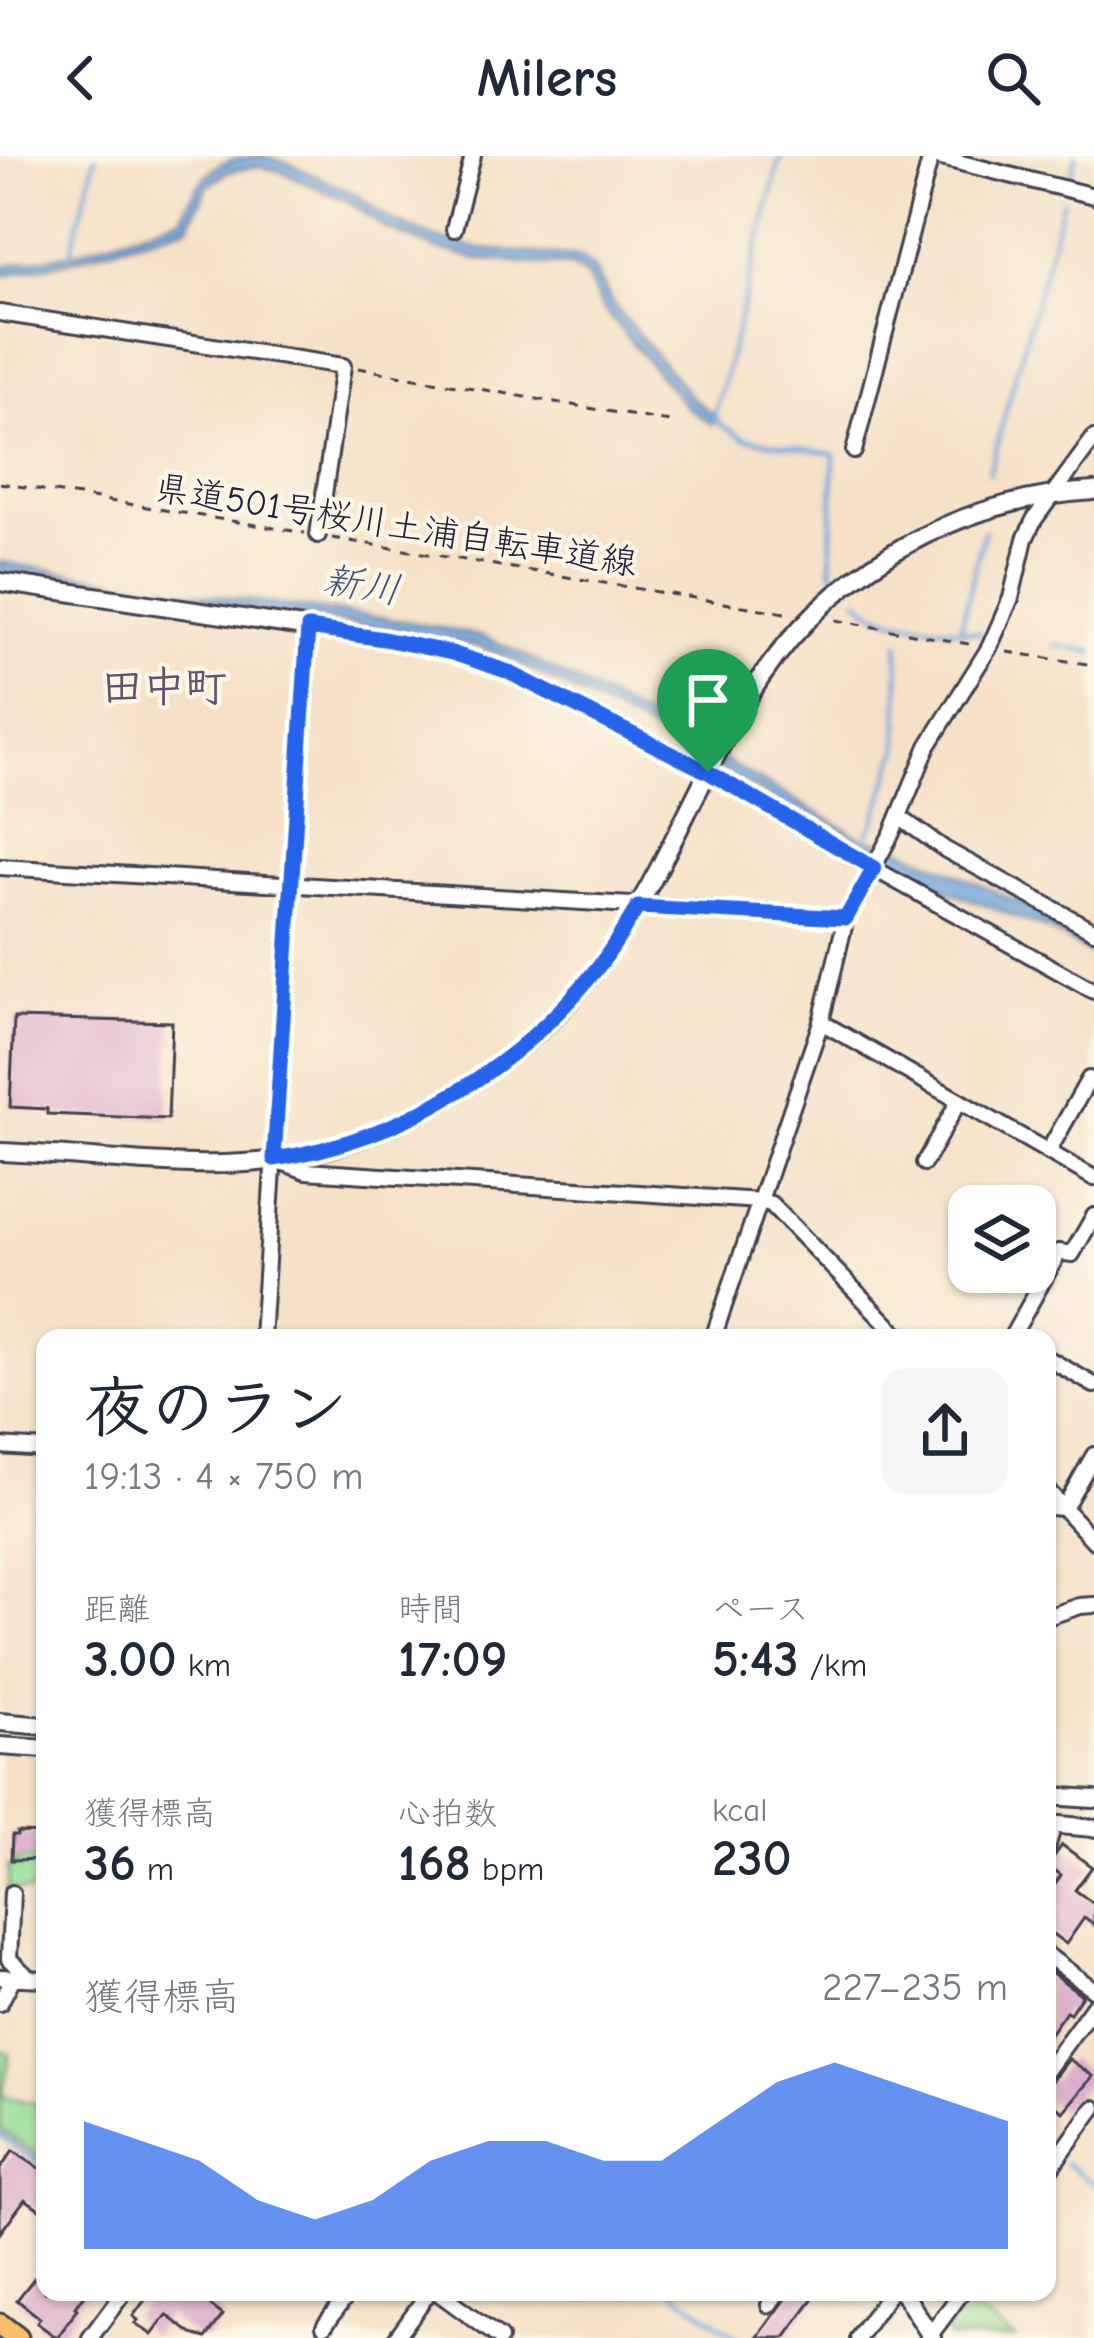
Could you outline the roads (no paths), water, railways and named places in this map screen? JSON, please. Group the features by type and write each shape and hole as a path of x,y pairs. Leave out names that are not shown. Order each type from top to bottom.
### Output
{"main road":[{"path":"0,2325 17,2338"}],"street":[{"path":"454,229 473,156"},
{"path":"854,451 932,156 1094,196"},
{"path":"0,313 343,366 318,536"},
{"path":"716,1329 821,1022 846,918 892,833 928,746 989,648 1011,598 1034,520 1094,438"},
{"path":"0,1152 206,1163 274,1159 314,1153 376,1133 469,1087 561,1009 603,961 638,907 743,705 784,645 841,588 894,550 977,511 1054,493 1094,490"},
{"path":"0,582 384,639 452,653 506,671 708,772 1094,991"},
{"path":"263,1329 308,628"},
{"path":"899,817 946,850 1094,928"},
{"path":"0,866 846,918"},
{"path":"821,1022 1094,1178"},
{"path":"1048,1152 1090,1078"},
{"path":"924,1163 959,1101"},
{"path":"274,1159 306,1172 771,1204 892,1329"},
{"path":"1017,1329 1059,1252 1072,1254 1094,1216"},
{"path":"1056,1363 1094,1385"},
{"path":"0,1446 36,1448"},
{"path":"1064,1508 1094,1455"},
{"path":"1056,1500 1094,1541"},
{"path":"1056,1508 1064,1508"},
{"path":"1056,1614 1094,1605"},
{"path":"0,1722 36,1725"},
{"path":"0,1746 36,1748"},
{"path":"1056,1797 1094,1799"},
{"path":"1056,1825 1094,1828"},
{"path":"0,2003 22,1978 9,1959 12,1893"},
{"path":"1056,1962 1094,1990"},
{"path":"1056,2058 1094,2006"},
{"path":"1056,2161 1094,2108"},
{"path":"90,2338 117,2301"},
{"path":"324,2326 342,2301"},
{"path":"396,2338 426,2301"},
{"path":"446,2301 500,2338"},
{"path":"858,2338 884,2301"},
{"path":"908,2301 930,2337 956,2301"}],"water":[{"path":"260,156 314,175 357,195 390,220 441,240 479,249 578,257 595,269 612,303 692,398 718,419 712,424 685,406 602,307 588,277 572,266 477,259 437,249 384,228 352,203 259,166 227,172 208,186 188,226 0,276 0,267 73,253 181,218 209,172 229,161"},
{"name":"新川","path":"0,562 484,637 679,735 862,838 898,847 1053,918 1094,940 1094,955 1047,929 885,866 665,739 481,647 409,632 0,572"}],"waterway":[{"path":"70,255 96,156"},
{"path":"714,418 781,156"},
{"path":"1070,179 1076,156"},
{"path":"989,473 1063,201"},
{"path":"713,420 744,438 834,454 831,569 838,576"},
{"path":"960,630 984,531"},
{"path":"858,599 872,611 894,619"},
{"path":"896,620 980,633"},
{"path":"865,840 899,748 899,643"},
{"path":"1054,645 1094,652"},
{"path":"0,2135 36,2161"},
{"path":"1065,2163 1094,2184"},
{"path":"687,2301 737,2338"}],"district":[{"name":"田中町","path":"164,686"}]}
